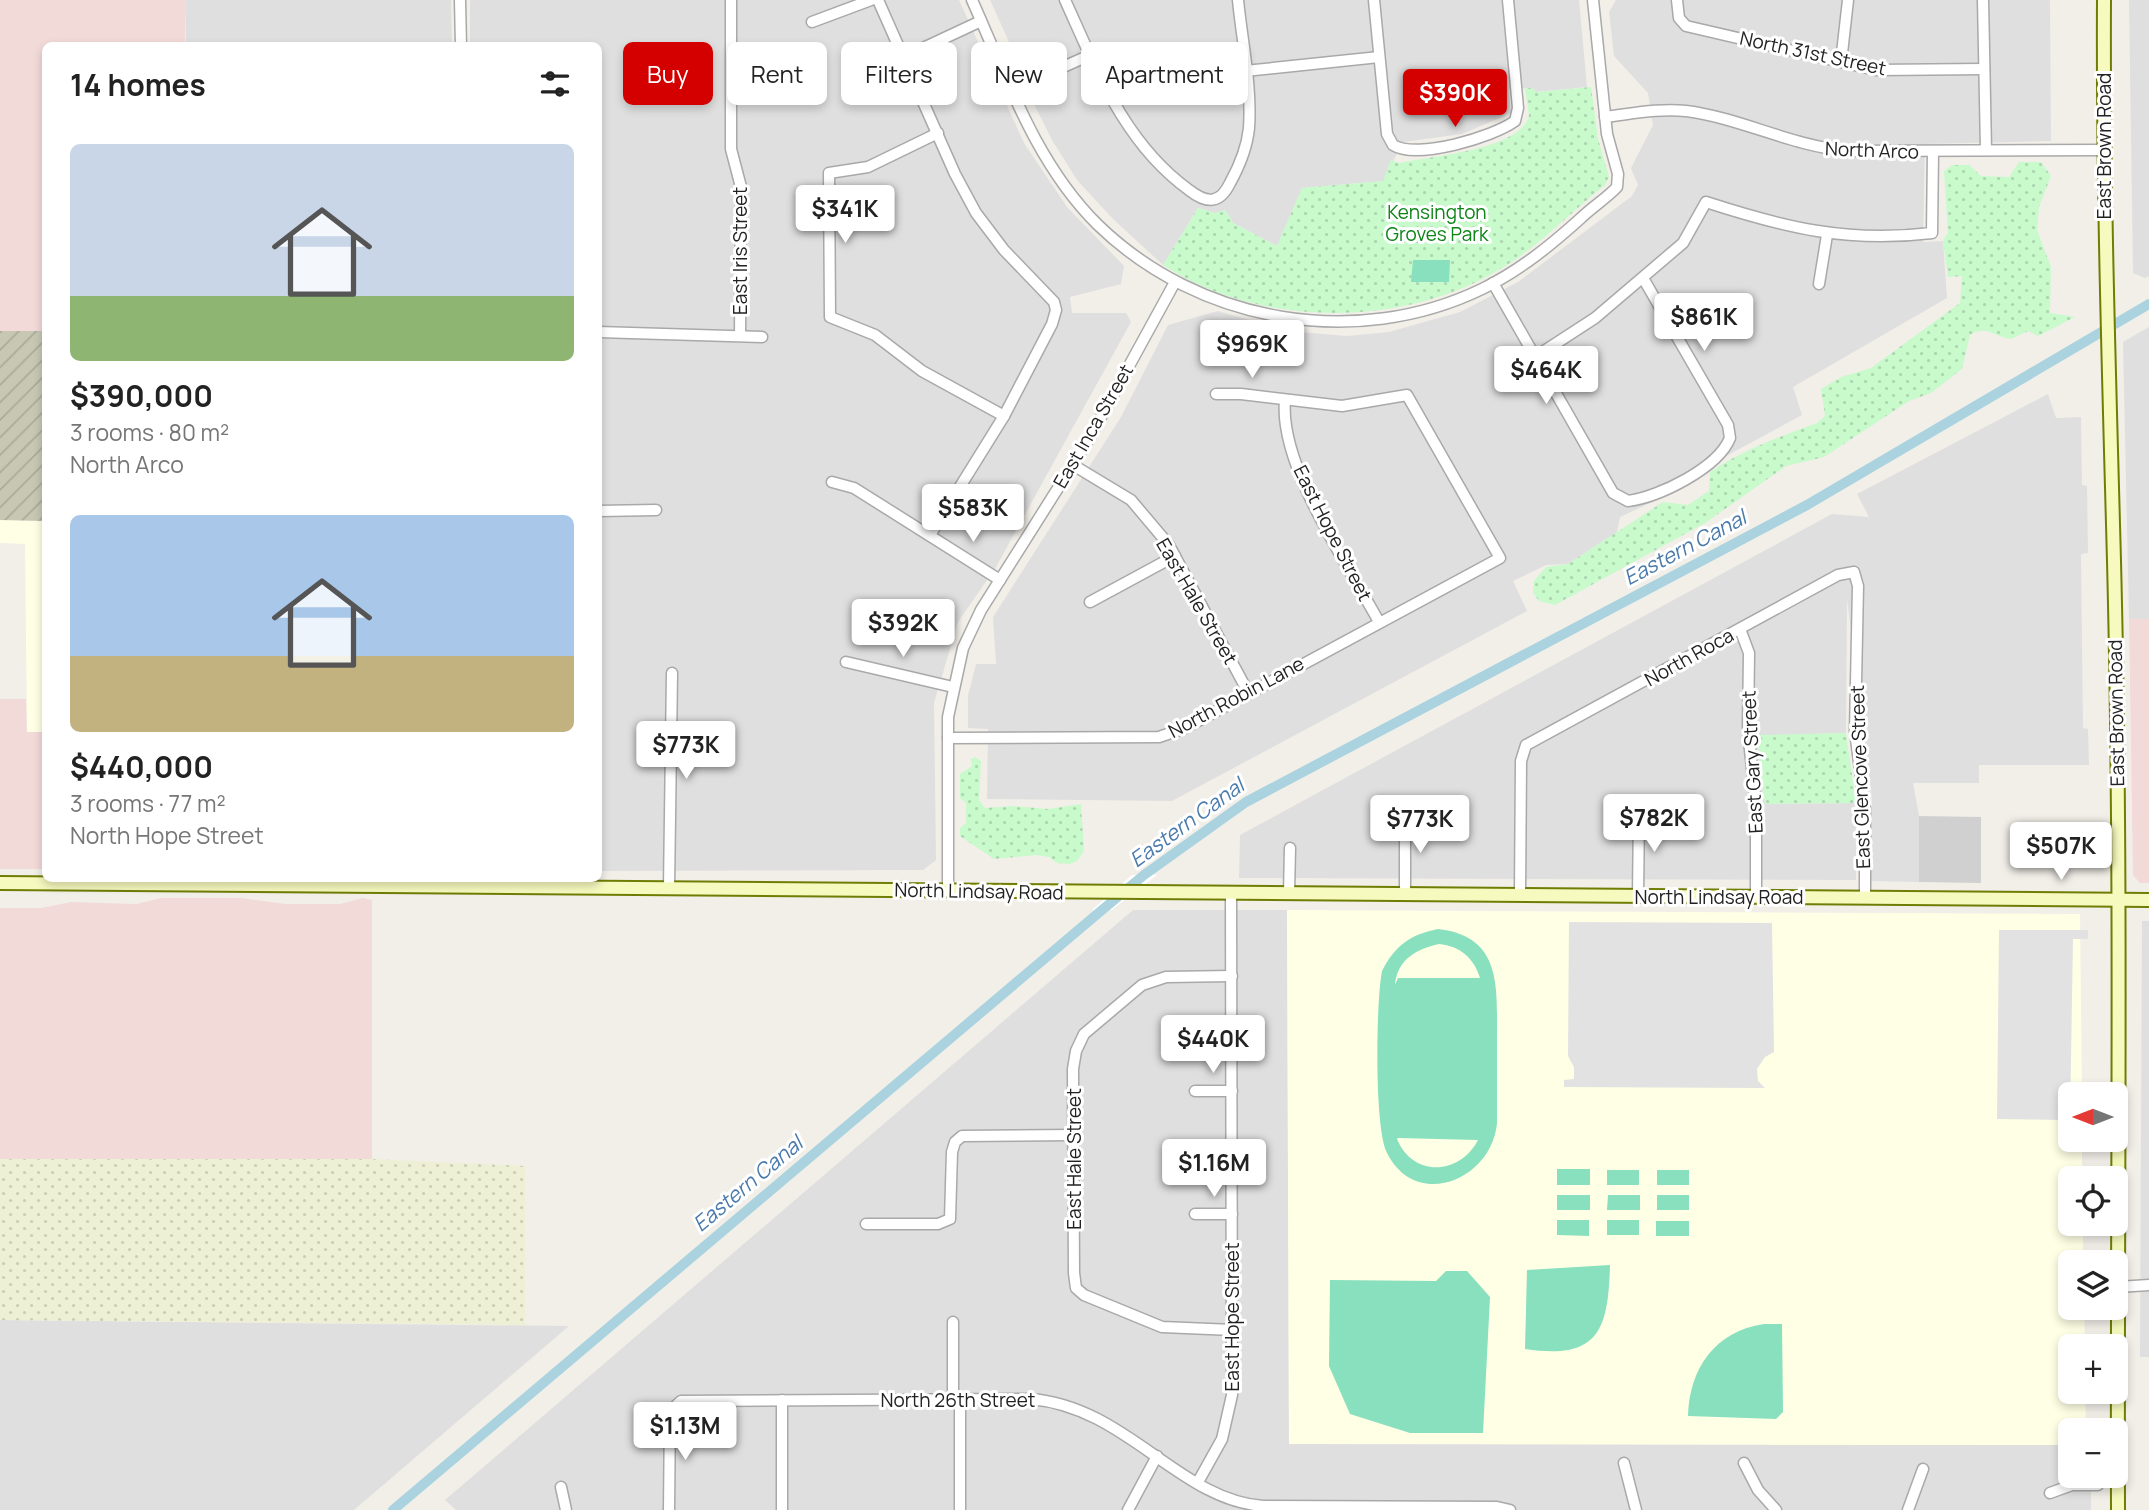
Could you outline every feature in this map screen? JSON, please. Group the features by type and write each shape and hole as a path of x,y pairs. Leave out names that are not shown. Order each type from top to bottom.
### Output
{"main road":[{"name":"East Brown Road","path":"2104,0 2105,317 2114,560 2118,1250"},
{"name":"North Lindsay Road","path":"0,883 463,882 669,888 948,891 2149,900"},
{"name":"East Brown Road","path":"2118,1320 2118,1510"}],"street":[{"path":"460,0 461,42"},
{"name":"East Iris Street","path":"730,0 732,149 741,187 740,335"},
{"path":"812,22 871,0"},
{"path":"878,0 897,42"},
{"path":"972,0 991,42"},
{"path":"1065,0 1084,42"},
{"path":"1238,0 1242,42"},
{"path":"1374,0 1387,134 1393,145 1406,149 1458,144 1508,125 1517,117 1508,0"},
{"path":"1019,105 1035,141 1080,205 1118,242 1175,282 1236,307 1287,319 1333,322 1370,320 1420,311 1493,283 1545,249 1617,187 1618,174 1605,117 1593,0"},
{"name":"North 31st Street","path":"1677,0 1679,18 1686,26 1876,70 1984,69"},
{"path":"1841,62 1848,0"},
{"path":"1983,0 1986,150"},
{"path":"935,42 981,20"},
{"path":"1248,71 1379,57"},
{"path":"925,105 976,213 1004,250 1055,306 1052,324 1004,416 930,535"},
{"path":"1115,105 1143,148 1194,194 1202,199 1216,200 1224,196 1237,171 1247,139 1248,105"},
{"name":"North Arco","path":"1605,117 1683,111 1721,118 1818,148 1933,152 2104,150"},
{"path":"938,133 868,167 829,173 830,317 875,335 922,371 1004,416"},
{"path":"1535,358 1586,325 1684,243 1706,202 1827,235 1895,237 1932,233 1933,152"},
{"path":"1819,284 1827,235"},
{"path":"1493,283 1614,493 1624,501 1637,500 1685,481 1723,449 1730,438 1728,425 1643,278"},
{"name":"East Inca Street","path":"948,891 948,738 953,687 970,631 1073,465 1175,282"},
{"path":"602,332 762,337"},
{"path":"1216,394 1241,394 1285,401"},
{"name":"North Robin Lane","path":"948,738 1159,737 1185,728 1500,558 1407,395 1342,405 1285,401"},
{"name":"East Hope Street","path":"1285,401 1292,452 1302,480 1379,622"},
{"name":"East Hale Street","path":"1073,465 1131,500 1175,556 1248,692"},
{"path":"832,482 854,488 1000,580"},
{"path":"602,511 656,510"},
{"path":"1090,602 1175,556"},
{"name":"North Roca","path":"1520,895 1521,761 1526,745 1838,575 1854,572"},
{"name":"East Glencove Street","path":"1854,572 1858,586 1855,731 1865,808 1864,898"},
{"name":"East Gary Street","path":"1740,629 1749,653 1748,731 1756,806 1756,897"},
{"path":"846,662 953,687"},
{"path":"669,888 672,673"},
{"path":"1639,812 1639,896"},
{"path":"1405,816 1405,894"},
{"path":"1289,893 1290,848"},
{"name":"East Hope Street","path":"1198,1482 1217,1449 1229,1417 1233,1384 1231,893"},
{"name":"East Hale Street","path":"1232,976 1174,976 1150,981 1090,1027 1079,1042 1074,1060 1073,1135 1076,1288 1088,1297 1162,1327 1233,1329"},
{"path":"1195,1090 1232,1091"},
{"path":"866,1224 938,1224 950,1219 952,1152 962,1136 1073,1135"},
{"path":"1195,1214 1232,1214"},
{"path":"2128,1287 2149,1286"},
{"path":"953,1322 960,1510"},
{"name":"North 26th Street","path":"657,1408 672,1408 685,1400 1030,1399 1072,1406 1101,1419 1228,1499 1255,1505 1497,1507 1510,1510"},
{"path":"782,1400 782,1510"},
{"path":"669,1510 672,1408"},
{"path":"1128,1510 1157,1456"},
{"path":"1624,1463 1636,1510"},
{"path":"1744,1464 1758,1490 1776,1510"},
{"path":"1908,1510 1923,1469"},
{"path":"561,1487 566,1510"},
{"path":"2050,1493 2061,1488"}],"shaded area":[{"path":"0,0 186,0 185,42 42,42 42,331 0,331"},
{"path":"186,0 451,0 452,42 186,42"},
{"path":"470,0 959,0 978,42 971,42 971,105 1007,105 1024,143 1067,207 1124,266 1121,284 1070,297 1072,313 1126,313 1131,322 996,567 958,622 934,703 936,860 923,870 602,871 602,42 470,42"},
{"path":"990,0 1579,0 1587,87 1536,92 1532,88 1509,89 1511,113 1462,134 1403,142 1383,181 1302,188 1277,246 1233,223 1225,210 1215,213 1198,208 1163,265 1112,218 1077,180 1034,105 1067,105 1067,42 1009,42"},
{"path":"1616,0 2050,0 2051,141 1925,144 1923,242 1943,241 1947,298 1793,387 1802,415 1728,455 1680,489 1620,517 1617,532 1568,564 1546,565 1513,581 1527,611 1172,801 987,799 988,729 968,728 968,696 976,664 996,664 993,617 1121,417 1168,325 1218,311 1287,331 1347,336 1389,332 1460,312 1518,282 1632,196 1638,185 1631,168 1653,125 1648,93 1614,56 1609,12"},
{"path":"2129,0 2149,0 2149,276 2145,278 2133,273"},
{"path":"2149,327 2149,619 2129,619 2123,342"},
{"path":"0,331 42,331 42,521 0,520"},
{"path":"2048,394 2056,418 2081,417 2082,485 2087,486 2088,553 2081,554 2083,728 2088,729 2089,765 1979,765 1979,783 1913,783 1919,816 1919,882 1871,881 1872,799 1847,599 1846,733 1757,736 1765,804 1856,803 1856,880 1239,878 1240,835 1832,514 1869,517 1857,494"},
{"path":"0,520 42,521 42,732 27,732 25,544 0,543"},
{"path":"2129,619 2149,619 2149,883 2140,883 2133,875"},
{"path":"0,699 26,699 27,732 42,732 42,869 0,869"},
{"path":"1919,816 1981,817 1981,883 1919,882"},
{"path":"161,898 240,898 286,904 340,904 363,898 372,900 372,1159 0,1159 0,908 41,908 71,902 137,904"},
{"path":"1133,910 1287,910 1289,1444 2058,1445 2058,1488 2091,1488 2091,1510 456,1510 445,1500"},
{"path":"1287,910 2080,914 2082,1082 2058,1082 2058,1152 2082,1152 2082,1166 2058,1166 2058,1236 2083,1236 2083,1250 2058,1250 2058,1320 2084,1320 2085,1334 2058,1334 2058,1404 2085,1404 2086,1418 2058,1418 2058,1445 1289,1444"},
{"path":"2142,921 2149,921 2149,1357 2140,1357"},
{"path":"1569,922 1772,923 1774,1052 1765,1057 1757,1069 1758,1081 1765,1088 1564,1087 1564,1080 1574,1079 1574,1067 1568,1056"},
{"path":"1999,930 2088,930 2088,939 2073,939 2071,1082 2058,1082 2058,1120 1997,1119"},
{"path":"0,1159 372,1159 525,1166 525,1325 0,1320"},
{"path":"0,1320 569,1326 354,1510 0,1510"}],"green space":[{"name":"Kensington Groves Park","path":"1591,87 1598,139 1609,177 1605,185 1520,256 1468,286 1425,301 1380,310 1334,313 1289,310 1244,301 1202,286 1163,265 1198,208 1215,213 1225,210 1233,223 1277,246 1302,188 1383,181 1391,160 1399,163 1492,144 1509,137 1522,127 1529,116 1525,88 1532,88 1536,92"},
{"path":"2019,162 2041,162 2051,176 2039,207 2037,230 2051,267 2050,313 2075,317 2038,336 2028,331 2011,339 1986,331 1970,335 1962,369 1931,393 1909,401 1824,457 1786,466 1705,523 1555,605 1539,601 1533,593 1534,581 1546,567 1568,564 1663,502 1688,505 1709,491 1710,472 1722,464 1817,423 1825,416 1821,389 1841,377 1871,368 1960,303 1962,276 1948,277 1943,241 1948,232 1944,171 1952,165 1969,165 1981,176 2009,177"},
{"path":"1413,260 1450,260 1449,282 1411,282"},
{"path":"1846,733 1856,803 1765,804 1757,735"},
{"path":"975,757 981,761 979,800 985,808 1013,806 1048,809 1081,804 1084,851 1077,861 1070,864 1057,863 1049,857 1036,855 994,859 960,836 960,828 966,823 966,803 960,798 960,774 972,766 971,759"},
{"path":"1438,929 1459,934 1474,942 1485,953 1492,967 1497,1000 1497,1123 1492,1143 1482,1160 1468,1173 1451,1181 1433,1184 1416,1181 1400,1171 1387,1153 1380,1119 1377,1064 1382,971 1398,948 1411,938","holes":["1439,944 1453,947 1465,954 1480,978 1398,978 1395,985 1399,969 1409,957","1398,1138 1478,1140 1460,1160 1437,1167 1414,1161 1404,1152"]},
{"path":"1557,1169 1590,1169 1590,1185 1557,1185"},
{"path":"1607,1170 1639,1170 1639,1185 1607,1185"},
{"path":"1657,1170 1689,1170 1689,1185 1657,1185"},
{"path":"1557,1195 1590,1195 1590,1210 1557,1210"},
{"path":"1608,1195 1640,1195 1640,1210 1607,1210"},
{"path":"1657,1195 1689,1195 1689,1210 1657,1210"},
{"path":"1557,1220 1589,1220 1589,1236 1557,1235"},
{"path":"1607,1220 1639,1220 1639,1235 1607,1235"},
{"path":"1656,1221 1689,1221 1689,1236 1656,1236"},
{"path":"1610,1265 1606,1307 1602,1323 1594,1336 1569,1350 1525,1349 1527,1270"},
{"path":"1446,1271 1467,1271 1490,1297 1483,1433 1410,1433 1350,1414 1329,1366 1330,1280 1436,1281"},
{"path":"1764,1324 1782,1324 1783,1412 1776,1419 1688,1416 1693,1383 1708,1355 1732,1335"}],"pier":[{"path":"1132,875 1157,875 1112,910 1092,910"}],"waterway":[{"name":"Eastern Canal","path":"393,1510 1144,875 1246,802 1807,505 2149,304"}]}
